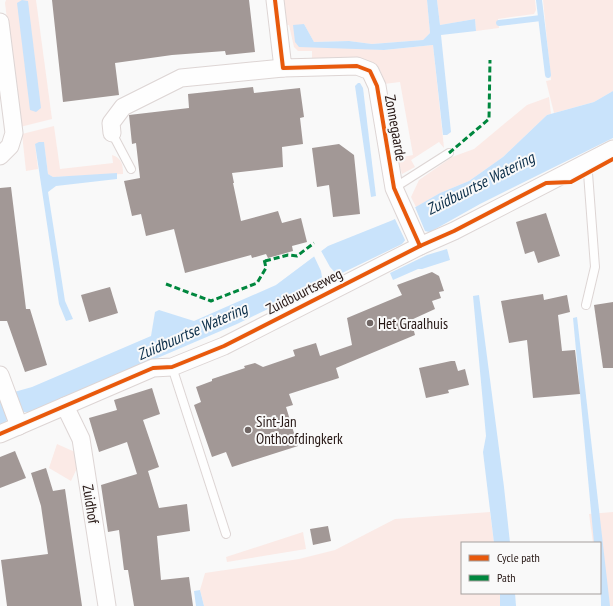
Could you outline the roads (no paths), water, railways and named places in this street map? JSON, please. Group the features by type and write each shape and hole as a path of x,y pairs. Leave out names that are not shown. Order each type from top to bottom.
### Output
{"street":[{"path":"276,0 283,68"},
{"path":"0,22 14,133 10,146 0,156"},
{"name":"Zonnegaarde","path":"112,133 111,123 123,107 181,78 283,68 356,66 370,71 377,86 394,188 418,242"},
{"name":"Zuidbuurtseweg","path":"0,434 18,422 65,406 153,368 172,367 224,346 418,242 454,231 613,149"},
{"path":"0,375 18,422"},
{"name":"Zuidhof","path":"65,406 81,439 106,606"}],"lane":[{"path":"112,133 130,169"},
{"path":"394,188 448,153"},
{"path":"584,164 588,173 596,267 586,305"},
{"path":"172,367 226,534"}],"water":[{"path":"22,0 28,1 41,108 36,112 30,110 17,3"},
{"path":"427,0 437,0 440,25 475,19 476,31 441,35 451,132 447,135 443,135 433,45 384,50 299,47 295,42 293,25 304,24 314,42 349,41 372,44 423,40 430,33"},
{"path":"360,83 363,88 376,196 371,197 355,86"},
{"name":"Zuidbuurtse Watering","path":"613,91 613,138 480,204 430,232 423,232 414,235 402,244 237,324 29,413 25,412 7,419 6,423 0,425 0,396 32,387 151,336 155,312 159,310 194,321 276,285 328,246 393,220 440,193 469,181 503,157 547,115 594,102"},
{"path":"44,142 48,174 53,177 117,173 117,179 56,186 48,192 65,301 73,319 66,321 59,304 35,144"},
{"path":"447,249 450,260 418,269 393,280 390,273 427,255"},
{"path":"479,295 510,542 494,542 483,452 486,436 473,296"},
{"path":"577,317 610,606 601,606 601,542 594,542 573,318"},
{"path":"200,590 204,606 196,606 194,591"},
{"path":"500,594 515,594 516,606 500,606"}],"waterway":[{"path":"539,0 548,75"},
{"path":"499,23 541,18"}],"place":[{"name":"Het Graalhuis","path":"370,323"},
{"name":"Sint-Jan Onthoofdingkerk","path":"248,430"}]}
